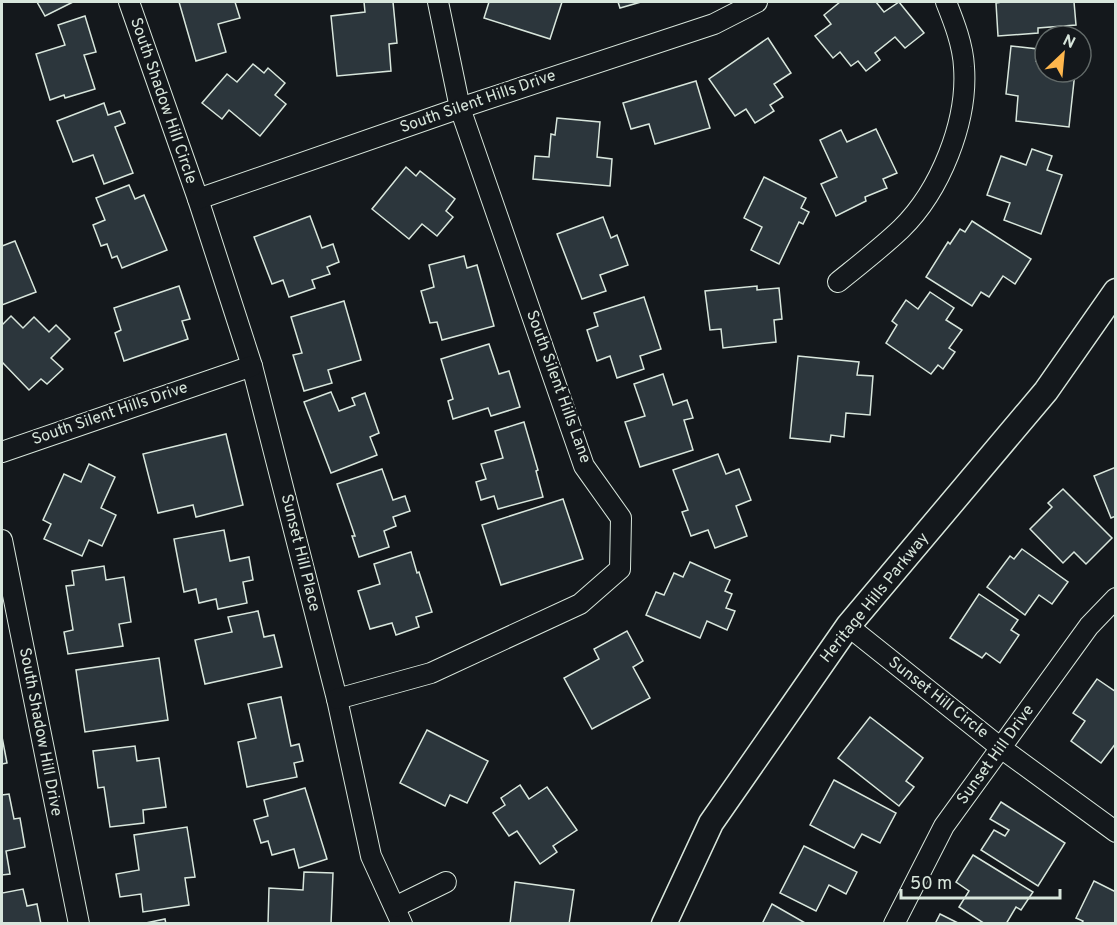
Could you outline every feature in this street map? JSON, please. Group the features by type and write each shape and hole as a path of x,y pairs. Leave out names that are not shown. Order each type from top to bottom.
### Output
{"street":[{"name":"South Shadow Hill Circle","path":"129,2 198,199"},
{"name":"South Silent Hills Lane","path":"337,699 442,668 580,604 620,569 621,518 584,466 460,108 438,2"},
{"name":"South Silent Hills Drive","path":"198,199 460,108 714,24 757,2"},
{"path":"838,282 902,228 930,192 949,155 962,113 964,67 956,30 946,2"},
{"name":"Sunset Hill Place","path":"198,199 252,366 337,699 371,856 399,915 447,882"},
{"name":"Heritage Hills Parkway","path":"664,924 711,823 848,626 1046,391 1116,291"},
{"name":"South Silent Hills Drive","path":"2,452 252,366"},
{"name":"South Shadow Hill Drive","path":"2,540 79,924"},
{"name":"Sunset Hill Drive","path":"894,924 944,825 1089,626 1116,598"},
{"name":"Sunset Hill Circle","path":"848,626 1001,748 1116,832"}],"building":[{"path":"37,2 73,2 45,16"},
{"path":"179,2 235,2 240,18 218,24 226,52 196,61"},
{"path":"364,2 393,2 397,43 389,44 391,71 337,76 331,16 365,12"},
{"path":"489,2 562,2 550,39 484,18"},
{"path":"618,2 641,2 620,8"},
{"path":"840,2 876,2 884,12 899,2 924,33 905,48 895,37 875,53 880,60 866,71 858,61 851,66 840,52 833,58 815,36 831,24 824,15"},
{"path":"1074,2 1076,24 1033,24 1033,33 998,36 996,3"},
{"path":"85,16 96,52 84,55 95,89 50,100 36,54 65,45 58,25"},
{"path":"768,38 791,73 774,84 783,97 770,105 774,111 755,123 746,109 735,116 709,79"},
{"path":"1011,46 1033,48 1033,84 1074,84 1069,127 1016,121 1018,96 1006,94"},
{"path":"253,64 264,73 268,68 285,83 275,95 286,104 260,136 229,110 222,119 202,103 227,74 237,82"},
{"path":"696,81 710,128 655,144 649,124 631,129 623,103"},
{"path":"104,103 108,115 120,111 125,123 115,127 133,173 104,184 93,155 73,162 57,121"},
{"path":"557,118 600,122 597,157 612,159 610,186 533,179 535,156 549,157 551,134 555,135"},
{"path":"876,129 897,173 883,179 887,188 865,197 866,201 836,216 821,184 837,177 820,140 841,130 847,142"},
{"path":"1032,149 1052,156 1047,170 1062,175 1041,234 1004,220 1010,203 987,195 1001,156 1026,165"},
{"path":"406,167 416,176 420,171 455,199 446,211 453,217 437,236 422,224 409,239 372,209"},
{"path":"764,177 806,198 801,208 809,212 803,224 799,222 779,264 751,250 762,227 744,218"},
{"path":"129,185 135,199 144,195 167,250 122,268 117,256 112,258 107,244 101,246 93,225 105,220 96,198"},
{"path":"310,216 322,248 333,244 339,262 327,267 330,274 312,280 315,288 289,297 283,280 272,284 254,237"},
{"path":"603,217 611,238 617,235 628,265 600,275 606,291 582,299 557,234"},
{"path":"972,221 1031,259 1015,284 1003,276 989,297 981,292 972,306 926,277 948,242 950,244 960,229 965,232"},
{"path":"15,241 36,292 2,305 2,246"},
{"path":"464,256 467,268 477,265 494,326 442,340 437,322 430,323 421,291 434,287 429,265"},
{"path":"179,286 190,319 182,321 188,339 124,361 115,333 121,330 114,308"},
{"path":"757,286 757,290 779,288 782,319 774,320 776,342 723,348 721,329 710,330 705,291"},
{"path":"930,292 954,308 946,320 962,330 949,348 955,352 943,369 938,365 931,374 886,343 897,325 892,321 906,300 918,309"},
{"path":"644,297 661,349 640,356 644,369 617,378 610,356 597,361 587,330 598,326 594,313"},
{"path":"344,301 361,360 328,370 332,383 304,391 293,355 302,353 291,317"},
{"path":"11,316 23,328 34,317 49,332 56,325 70,339 51,358 63,369 47,384 41,379 29,390 2,362 2,325"},
{"path":"489,344 499,374 509,371 520,407 491,416 488,408 453,419 448,401 453,399 441,359"},
{"path":"798,356 859,362 857,375 873,376 870,415 846,413 844,437 831,435 830,442 790,438"},
{"path":"663,374 673,405 687,400 693,418 684,420 693,450 640,467 625,422 645,416 634,384"},
{"path":"331,392 339,411 355,405 352,398 365,393 379,433 370,437 377,455 331,473 304,402"},
{"path":"524,422 543,497 498,509 494,496 481,500 476,482 486,479 481,464 503,458 495,431"},
{"path":"226,434 243,505 196,517 193,505 158,513 143,454"},
{"path":"718,454 726,474 739,469 751,500 736,506 747,536 715,548 708,530 691,536 682,512 688,510 673,470"},
{"path":"89,464 115,477 101,508 116,515 102,546 89,540 82,556 44,539 51,524 43,520 64,474 81,482"},
{"path":"1116,467 1116,516 1111,518 1094,476"},
{"path":"382,469 393,500 405,496 410,511 393,517 396,526 384,531 389,547 359,557 352,536 355,536 337,484"},
{"path":"1063,489 1112,538 1086,564 1074,552 1063,563 1030,529 1052,507 1048,503"},
{"path":"563,499 583,559 501,585 482,525"},
{"path":"224,530 230,561 249,557 253,580 243,582 247,603 218,609 216,599 199,603 196,589 184,592 174,539"},
{"path":"1022,549 1068,582 1052,604 1039,595 1025,615 987,587 1010,556 1014,559"},
{"path":"411,552 432,612 416,617 419,627 396,635 392,623 370,629 358,591 380,584 374,564"},
{"path":"690,562 730,580 725,591 732,594 726,608 735,611 727,630 707,621 700,638 646,615 656,592 664,595 674,573 683,577"},
{"path":"104,566 106,580 124,577 131,622 119,624 123,646 68,654 64,632 73,630 66,586 74,585 72,571"},
{"path":"979,594 1018,620 1011,630 1019,635 1000,663 986,653 982,658 950,638"},
{"path":"258,611 264,637 274,635 282,667 205,684 195,640 232,632 228,617"},
{"path":"627,631 643,661 633,667 650,698 592,729 564,678 599,659 594,649"},
{"path":"159,658 168,720 85,732 76,670"},
{"path":"1097,679 1116,692 1116,743 1101,763 1071,741 1085,721 1073,713"},
{"path":"281,697 291,746 299,744 303,761 294,763 297,777 247,787 238,742 256,738 248,704"},
{"path":"870,717 923,758 906,781 914,787 899,806 838,758"},
{"path":"427,730 488,761 467,803 450,795 445,806 400,783"},
{"path":"2,737 7,763 2,764"},
{"path":"135,746 137,761 159,758 166,807 143,810 144,823 110,827 104,787 98,788 93,751"},
{"path":"834,780 896,813 880,843 862,834 854,848 810,825"},
{"path":"520,785 529,799 547,787 577,830 553,846 557,852 540,864 517,831 509,836 493,813 505,805 501,798"},
{"path":"305,788 327,859 299,868 294,849 272,855 268,841 261,843 254,820 268,816 264,800"},
{"path":"9,794 14,819 20,818 25,847 6,851 10,874 2,875 2,795"},
{"path":"1001,802 1065,843 1038,886 981,850 994,830 1005,836 1009,830 990,819"},
{"path":"187,827 195,877 185,878 189,905 143,912 141,894 120,897 116,874 139,870 134,835"},
{"path":"804,846 857,872 846,894 829,885 816,911 780,893"},
{"path":"973,855 1033,892 1021,910 1016,907 1006,924 985,924 959,907 969,891 956,882"},
{"path":"304,872 333,873 331,924 268,924 269,888 303,890"},
{"path":"1094,881 1116,892 1116,924 1081,924 1083,921 1076,918"},
{"path":"515,882 574,890 569,924 510,924"},
{"path":"23,889 27,906 37,904 41,924 2,924 2,893"},
{"path":"772,904 807,924 762,924"},
{"path":"940,914 960,924 935,924"},
{"path":"165,919 166,924 141,924"}]}
